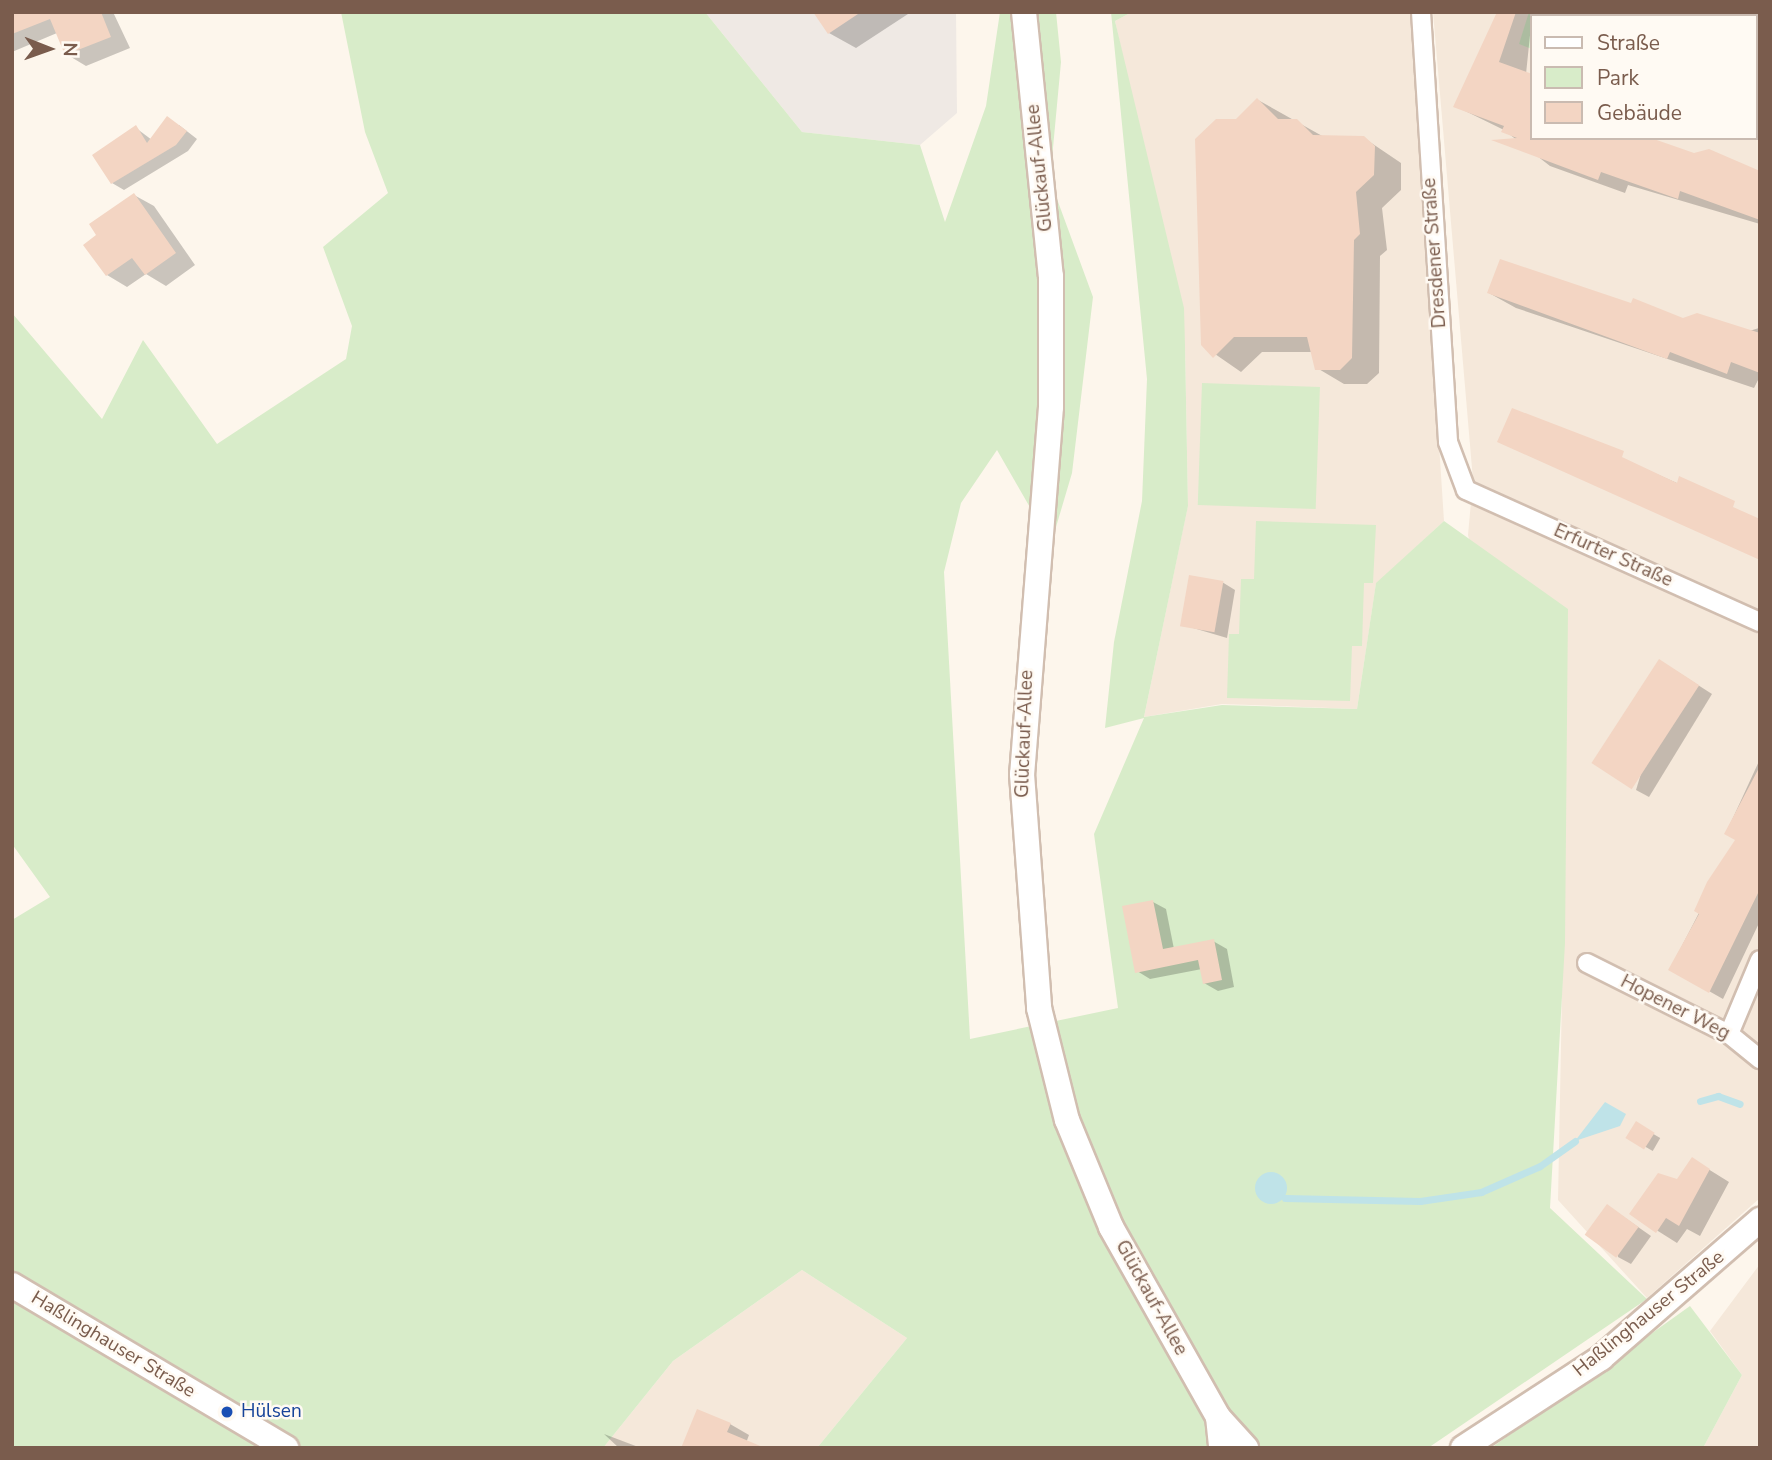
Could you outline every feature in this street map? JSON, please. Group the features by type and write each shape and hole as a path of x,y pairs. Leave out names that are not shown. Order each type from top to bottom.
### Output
{"main road":[{"name":"Glückauf-Allee","path":"1024,12 1051,276 1051,407 1022,774 1039,1008 1067,1120 1111,1227 1218,1417 1246,1448"},
{"name":"Haßlinghauser Straße","path":"1463,1448 1601,1359 1760,1220"},
{"name":"Haßlinghauser Straße","path":"12,1285 286,1448"},
{"name":"Glückauf-Allee","path":"1218,1417 1221,1448"}],"street":[{"name":"Dresdener Straße","path":"1421,12 1447,435 1466,490"},
{"name":"Erfurter Straße","path":"1466,490 1760,622"},
{"path":"1729,1034 1760,960"},
{"name":"Hopener Weg","path":"1587,963 1729,1034 1760,1059"}],"shaded area":[{"path":"705,12 956,12 957,113 920,145 802,132"},
{"path":"1132,12 1411,12 1444,521 1376,584 1357,709 1222,704 1144,717 1188,505 1185,345 1115,21"},
{"path":"1433,12 1760,12 1760,1198 1647,1298 1558,1200 1563,942 1468,535 1473,480"},
{"path":"1760,1264 1760,1448 1703,1448 1742,1375 1710,1331"},
{"path":"802,1270 907,1338 817,1448 603,1448 673,1361"}],"green space":[{"path":"341,12 705,12 802,132 920,145 945,222 986,106 1000,12 1056,12 1061,62 1050,180 1093,297 1072,473 1051,544 997,450 961,503 944,572 970,1039 1118,1008 1094,834 1144,718 1105,728 1114,642 1142,501 1147,379 1111,12 1132,12 1115,21 1184,308 1188,506 1144,717 1222,705 1357,709 1376,583 1444,521 1568,609 1565,943 1550,1208 1647,1299 1428,1448 817,1448 907,1338 802,1270 673,1361 603,1448 12,1448 12,1296 194,1408 275,1430 12,1272 12,920 50,897 12,844 12,313 102,419 143,340 217,444 346,359 352,326 323,247 388,193 365,132"},
{"path":"1529,12 1660,14 1530,14 1530,48 1519,44"},
{"path":"1202,383 1320,387 1316,509 1198,505"},
{"path":"1256,521 1376,525 1373,583 1364,583 1362,646 1352,646 1350,701 1227,698 1229,634 1239,634 1241,579 1254,579"},
{"path":"1690,1306 1742,1375 1703,1448 1491,1448"}],"water":[{"path":"1605,1102 1626,1114 1620,1126 1575,1141"},
{"path":"1271,1172 1282,1177 1287,1188 1282,1199 1271,1204 1260,1199 1255,1188 1260,1177"}],"building":[{"path":"12,12 101,12 111,37 65,55 50,19 12,34"},
{"path":"813,12 861,12 828,34"},
{"path":"1497,12 1516,12 1499,62 1530,73 1530,140 1657,140 1694,153 1709,149 1760,171 1760,220 1680,191 1678,199 1601,172 1598,180 1491,140 1517,138 1501,132 1504,126 1453,107"},
{"path":"1257,98 1278,119 1297,119 1313,135 1364,136 1375,146 1374,175 1356,192 1360,234 1354,240 1352,358 1340,370 1315,370 1307,337 1234,337 1213,358 1201,345 1195,139 1216,119 1236,119"},
{"path":"167,116 187,131 176,145 111,184 92,155 136,125 147,143"},
{"path":"134,193 176,253 145,275 132,258 106,276 83,245 96,235 89,224"},
{"path":"1500,259 1631,303 1633,298 1683,318 1697,313 1760,333 1760,373 1731,362 1727,374 1670,352 1667,359 1487,293"},
{"path":"1512,408 1624,451 1622,457 1677,483 1679,476 1735,501 1733,507 1760,519 1760,560 1497,442"},
{"path":"1189,575 1223,581 1214,632 1180,626"},
{"path":"1659,659 1699,685 1632,789 1591,763"},
{"path":"1760,766 1760,889 1709,993 1668,970 1699,914 1694,911 1707,882 1735,840 1724,834"},
{"path":"1153,900 1163,949 1214,939 1222,980 1203,984 1198,960 1135,973 1122,906"},
{"path":"1636,1121 1655,1133 1644,1150 1625,1138"},
{"path":"1692,1157 1710,1169 1679,1226 1666,1218 1656,1233 1629,1214 1658,1173 1677,1179"},
{"path":"1607,1204 1639,1227 1616,1258 1585,1235"},
{"path":"697,1409 731,1423 727,1432 765,1448 681,1448"}],"waterway":[{"path":"1700,1101 1718,1096 1740,1104"},
{"path":"1285,1198 1420,1201 1481,1192 1540,1166 1575,1141"}],"place":[{"name":"Hülsen","path":"227,1412"}]}
